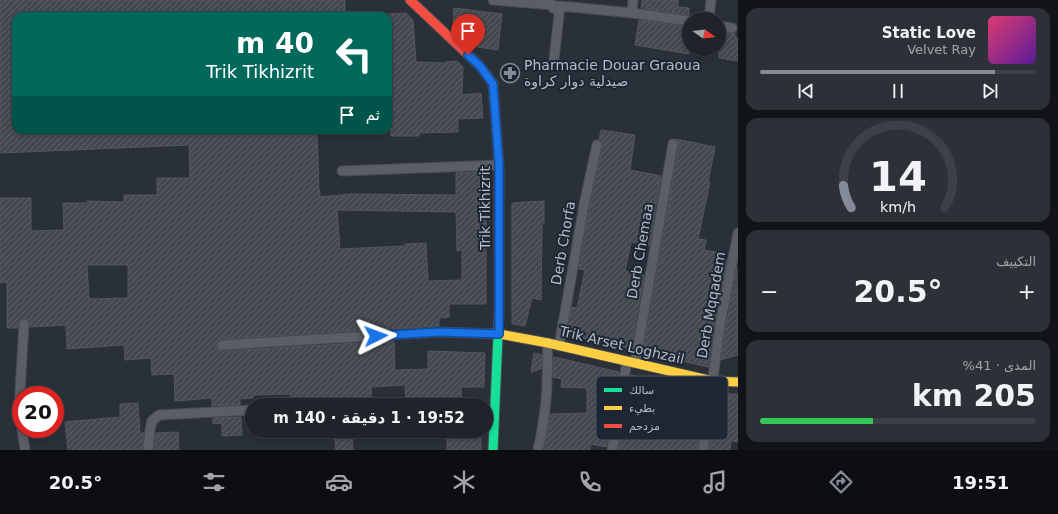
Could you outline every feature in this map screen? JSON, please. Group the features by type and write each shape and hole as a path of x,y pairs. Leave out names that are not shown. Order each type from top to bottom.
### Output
{"street":[{"name":"Trik Tikhizrit","path":"410,0 480,66 493,84 499,165 499,334 493,450"},
{"name":"Trik Arset Loghzail","path":"499,334 548,343 691,376"},
{"name":"Trik Arset Loghzail","path":"728,382 738,382"}],"lane":[{"path":"493,0 555,4 682,20"},
{"path":"632,13 633,0"},
{"path":"710,12 711,0"},
{"path":"554,59 555,4"},
{"path":"726,27 732,28"},
{"name":"Derb Chemaa","path":"628,376 673,144"},
{"name":"Derb Chorfa","path":"559,346 585,200 597,145"},
{"path":"342,171 499,165"},
{"name":"Derb Mqqadem","path":"714,376 721,319 738,233"},
{"path":"20,386 24,324"},
{"path":"222,345 439,332 499,334"},
{"path":"538,450 548,380 546,358 548,343"},
{"path":"148,450 152,421 159,414 245,410"},
{"path":"23,438 25,450"},
{"name":"Derb Chemaa","path":"612,450 614,440"},
{"name":"Derb Mqqadem","path":"704,450 705,440"}],"building":[{"path":"0,0 345,0 345,12 12,12 12,134 317,134 320,197 352,194 456,195 456,173 486,171 486,304 449,304 449,317 439,318 439,326 222,339 218,340 216,345 217,349 222,351 394,341 395,370 428,369 428,351 485,353 484,387 461,387 462,398 406,398 405,385 371,387 372,398 291,398 290,394 253,395 253,398 240,399 240,405 212,406 212,398 175,401 174,374 152,375 151,358 125,360 124,345 67,349 66,325 30,327 29,321 25,318 19,320 18,328 7,328 7,282 0,283 0,198 31,198 31,231 64,230 63,203 87,203 87,201 124,202 124,195 157,195 157,178 190,178 189,145 0,153","holes":["337,210 456,212 457,251 462,250 462,280 428,281 426,243 405,244 405,246 340,249","87,265 128,265 128,298 89,299"]},
{"path":"642,0 678,0 678,7 689,8 689,12 682,12 682,14 641,8"},
{"path":"454,8 502,14 498,50 478,47 465,35 467,25 453,23"},
{"path":"406,13 413,20 416,62 446,63 457,61 463,67 462,95 481,93 483,118 458,119 458,132 419,133 419,136 391,136 393,82 392,14"},
{"path":"639,20 682,26 682,53 635,45"},
{"path":"726,33 735,33 735,37 738,38 738,61 719,58 719,56 726,56"},
{"path":"601,130 635,135 630,170 661,176 649,246 631,242 625,271 644,275 631,349 567,335 572,307 577,308 585,270 579,269 591,201 603,146 603,143 599,140"},
{"path":"676,139 715,147 708,182 710,182 698,239 706,240 704,250 721,253 720,259 727,260 715,318 708,367 643,352 679,145"},
{"path":"544,201 544,223 542,223 541,300 532,298 525,326 512,324 512,203"},
{"path":"737,267 738,355 721,360 727,320"},
{"path":"534,353 542,355 541,369 531,372"},
{"path":"554,357 619,372 618,376 596,376 596,440 607,440 606,447 591,444 590,450 544,450 551,414 587,413 587,388 561,387 562,379 553,377"},
{"path":"728,394 738,394 738,442 731,441 730,450 709,450 710,440 728,440"},
{"path":"138,403 140,433 144,433 142,450 68,450 65,422 120,417 120,404"},
{"path":"241,417 242,435 222,436 222,423 213,424 213,418"},
{"path":"178,432 179,450 154,450 156,433"},
{"path":"334,438 352,438 353,450 336,450"},
{"path":"447,438 481,438 481,450 447,450"},
{"path":"620,440 698,440 697,450 618,450"}],"traffic: fast":[{"path":"493,450 499,313"}],"traffic: slow":[{"path":"499,334 548,343 691,376"},
{"path":"728,382 738,382"}],"traffic: jam":[{"path":"410,0 480,66 493,84 499,165 499,313"}],"place":[{"name":"Pharmacie Douar Graoua صيدلية دوار كراوة","path":"510,73"}],"route":[{"path":"376,336 439,332 499,334 499,165 493,84 480,66 468,55"}]}
